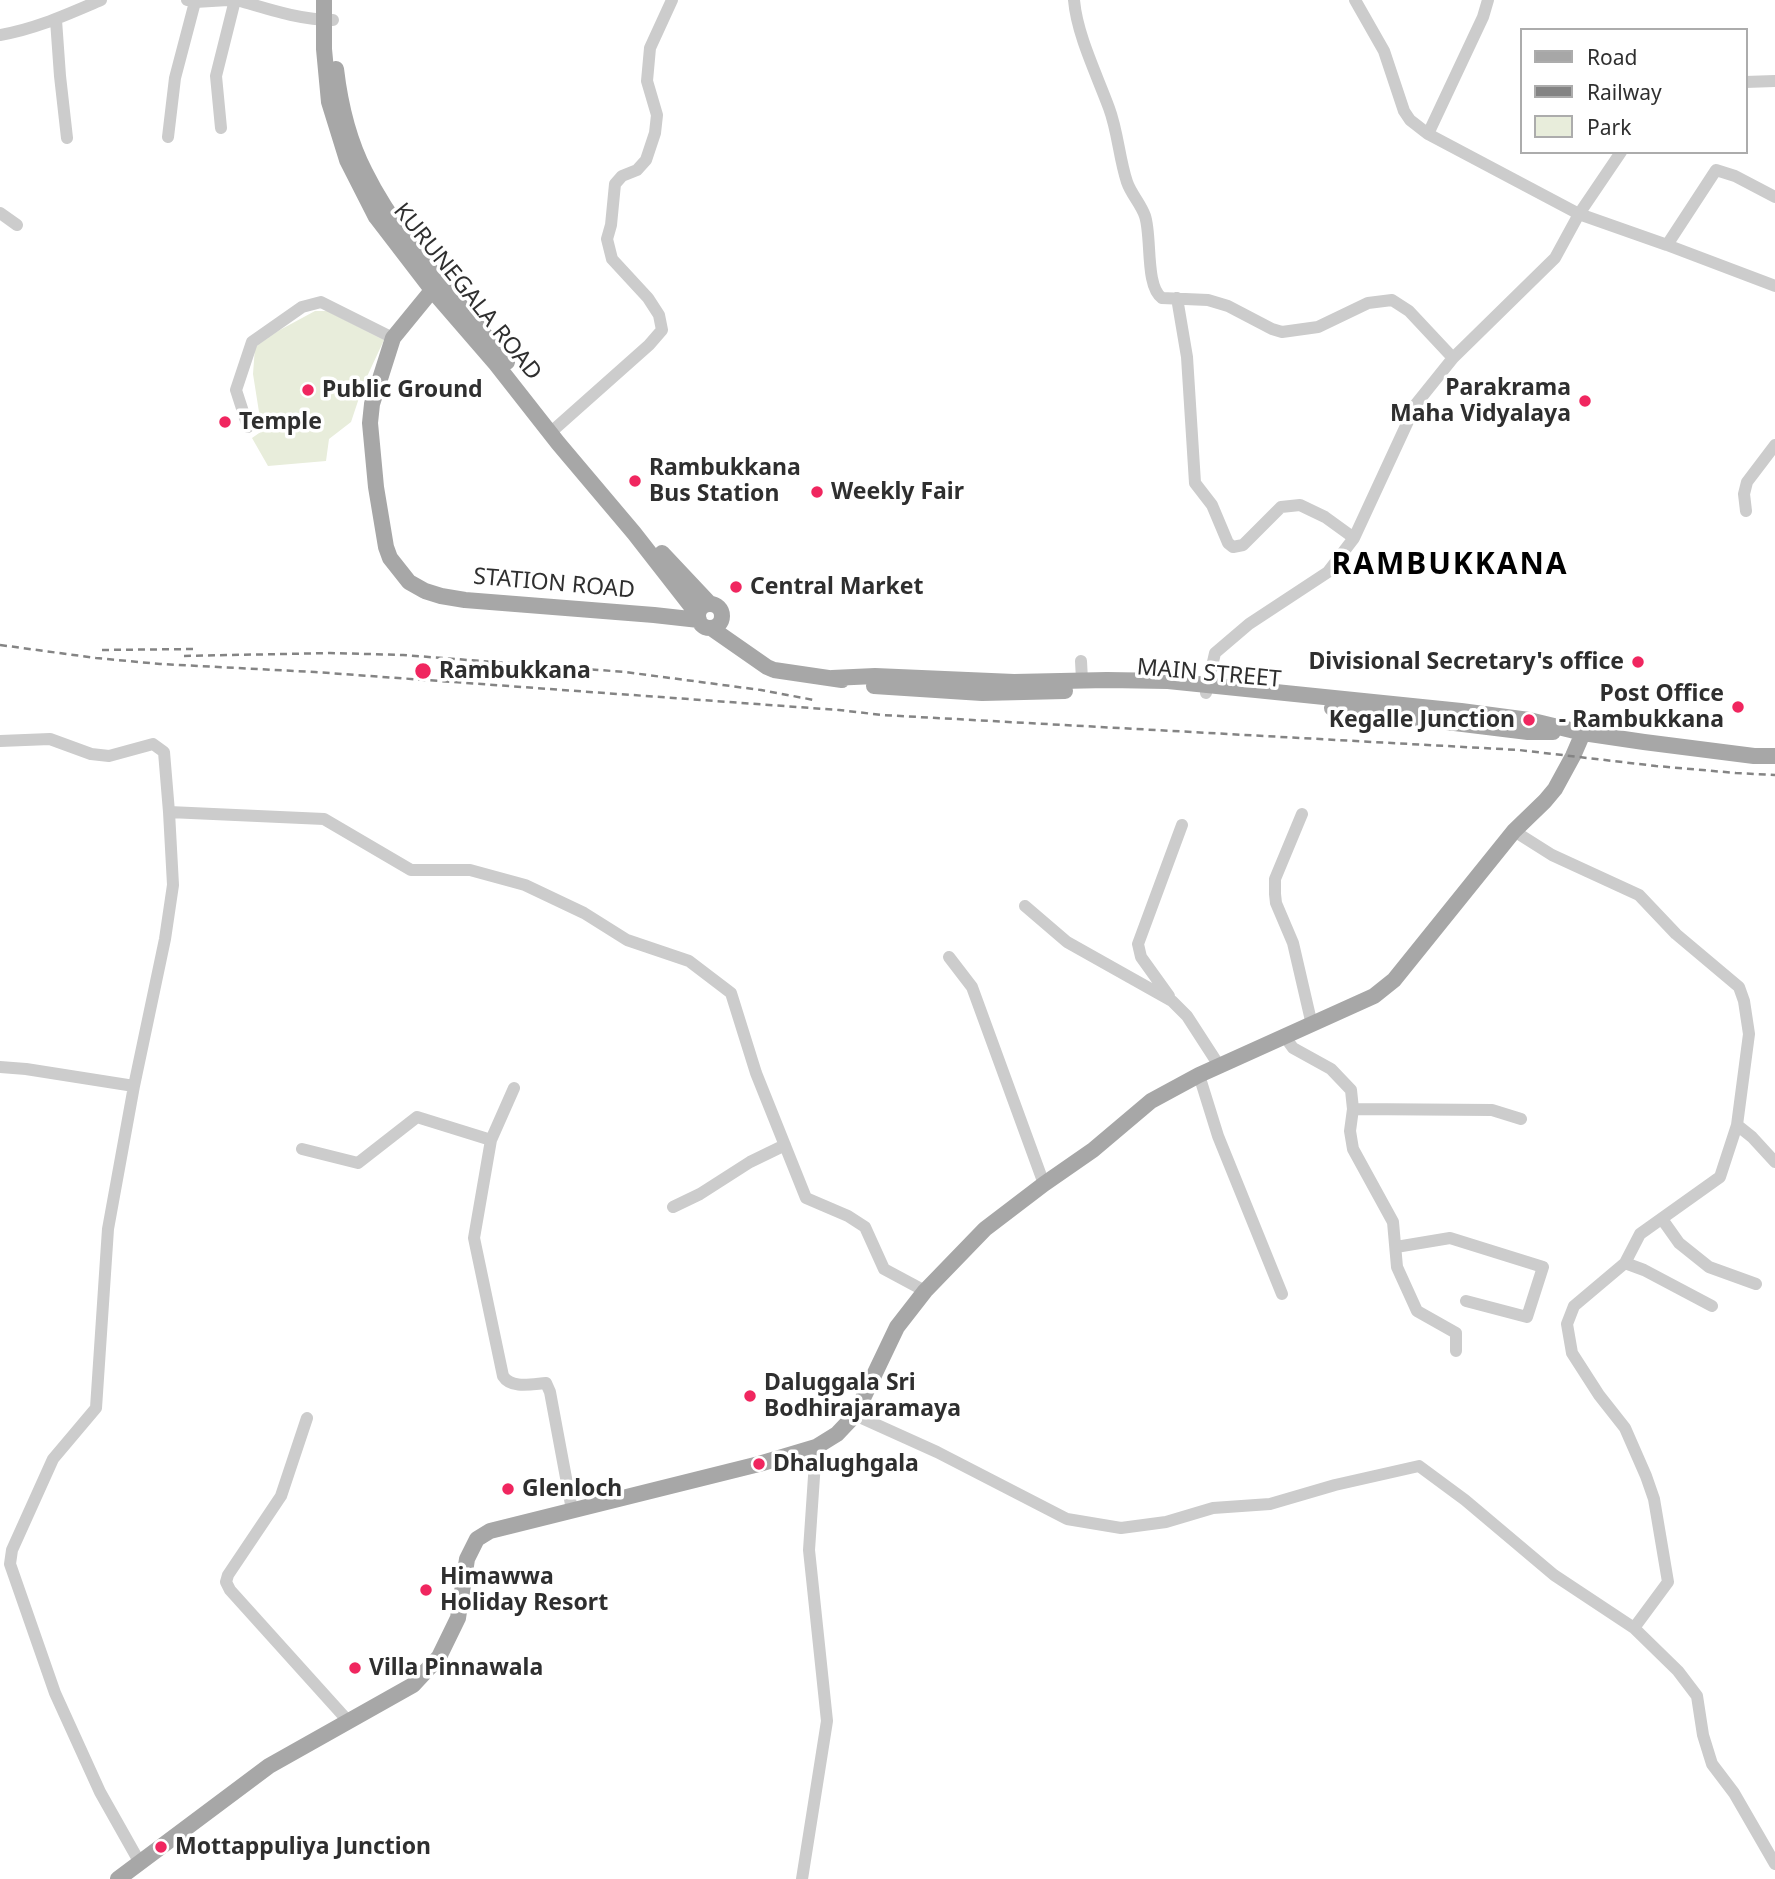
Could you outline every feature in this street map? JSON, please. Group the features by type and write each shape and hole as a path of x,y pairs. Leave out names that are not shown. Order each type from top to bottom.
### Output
{"main road":[{"name":"KURUNEGALA ROAD","path":"324,0 328,20 330,102 347,160 376,217 557,435"},
{"name":"KURUNEGALA ROAD","path":"328,20 333,0"},
{"path":"393,338 436,286"},
{"name":"STATION ROAD","path":"393,338 372,404 370,423 376,487 386,548 409,582 441,596 465,600 708,617"},
{"name":"MAIN STREET","path":"557,435 640,528 708,617 741,648 774,670 876,686 982,693 1206,689"},
{"name":"MAIN STREET","path":"832,678 875,676 1014,682 1146,680 1206,689 1475,713 1529,720 1583,733 1754,757 1775,756"},
{"path":"118,1879 269,1766 413,1685 439,1657 458,1618 467,1559 477,1539 490,1531 759,1464 816,1447 837,1434 855,1415 897,1328 925,1291 985,1230 1044,1184 1094,1150 1151,1101 1199,1075 1374,996 1394,980 1514,831 1555,789 1583,733"}],"street":[{"path":"0,36 56,20 101,0"},
{"path":"168,136 175,78 191,1 228,0"},
{"path":"221,128 216,76 236,0 274,11 328,20"},
{"path":"557,435 662,330 659,315 648,298 612,259 607,239 615,184 622,176 637,170 646,160 655,133 657,115 647,81 650,48 672,0"},
{"path":"1074,0 1081,33 1111,114 1128,183 1144,215 1149,238 1151,278 1156,294 1162,298 1208,300 1228,306 1282,332 1318,327 1368,303 1392,300 1409,311 1453,358"},
{"path":"1356,0 1384,51 1404,111 1410,120 1428,134 1578,214 1775,286"},
{"path":"1428,134 1488,0"},
{"path":"56,20 67,138"},
{"path":"1747,82 1775,81"},
{"path":"1206,689 1215,653 1249,624 1328,572 1354,538 1416,404 1453,358 1555,258 1578,214 1621,154"},
{"path":"1667,245 1716,170 1735,176 1775,197"},
{"path":"0,213 17,225"},
{"path":"1177,298 1187,356 1195,483 1212,505 1228,542 1233,547 1243,545 1281,508 1300,505 1325,517 1354,538"},
{"path":"247,427 236,390 252,342 302,307 321,302 393,338"},
{"path":"1746,511 1744,494 1747,482 1775,445"},
{"path":"1082,662 1082,680"},
{"path":"0,741 50,739 91,754 109,756 153,744 164,752 173,885 165,939 108,1229 96,1408 53,1459 12,1550 10,1564 55,1693 100,1792 140,1863"},
{"path":"169,812 324,819 411,870 470,870 525,885 584,913 627,940 689,961 731,993 756,1073 806,1198 848,1216 865,1227 884,1269 925,1291"},
{"path":"1302,814 1275,880 1275,894 1276,903 1293,943 1312,1025"},
{"path":"1182,825 1138,944 1141,957 1172,1001 1187,1016 1220,1067"},
{"path":"1514,831 1552,855 1639,895 1676,934 1739,987 1749,1034 1737,1125 1720,1177 1640,1234 1625,1263 1574,1306 1567,1324 1572,1353 1599,1395 1625,1428 1654,1499 1668,1582 1634,1628"},
{"path":"1026,906 1067,942 1172,1001"},
{"path":"949,957 972,987 1044,1184"},
{"path":"1285,1037 1293,1048 1331,1069 1351,1090 1353,1110 1350,1131 1353,1149 1393,1222 1397,1267 1417,1311 1456,1332 1456,1350"},
{"path":"0,1067 134,1086"},
{"path":"1199,1075 1218,1136 1282,1294"},
{"path":"514,1088 491,1140 474,1238 503,1376 507,1382 513,1384 546,1383 550,1392 572,1510"},
{"path":"1353,1110 1492,1110 1521,1119"},
{"path":"302,1149 358,1163 417,1117 491,1140"},
{"path":"1737,1125 1775,1162"},
{"path":"673,1207 785,1145"},
{"path":"1662,1219 1679,1243 1709,1267 1756,1284"},
{"path":"1396,1247 1450,1238 1543,1267 1527,1317 1466,1301"},
{"path":"1625,1263 1644,1270 1712,1306"},
{"path":"855,1415 937,1452 1067,1519 1121,1528 1166,1522 1213,1508 1270,1504 1335,1485 1419,1466 1465,1500 1553,1574 1634,1628 1678,1671 1697,1696 1703,1735 1712,1765 1734,1793 1775,1864"},
{"path":"307,1418 281,1496 228,1574 226,1582 230,1590 348,1722"},
{"path":"802,1879 827,1721 809,1550 816,1447"}],"green space":[{"name":"Public Ground","path":"315,311 327,311 384,340 364,383 351,422 329,439 326,461 268,466 252,438 262,431 253,374 255,347"}],"railway":[{"path":"0,645 160,664 315,672 882,715 1519,750 1656,766 1775,775"},
{"path":"102,650 196,649"},
{"path":"184,656 330,653 403,655 625,672 761,690 814,700"}],"place":[{"name":"Public Ground","path":"308,390"},
{"name":"Parakrama Maha Vidyalaya","path":"1585,401"},
{"name":"Temple","path":"225,422"},
{"name":"Rambukkana Bus Station","path":"635,481"},
{"name":"Weekly Fair","path":"817,492"},
{"name":"Central Market","path":"736,587"},
{"name":"Divisional Secretary's office","path":"1638,662"},
{"name":"Rambukkana","path":"423,671"},
{"name":"Post Office - Rambukkana","path":"1738,707"},
{"name":"Kegalle Junction","path":"1529,720"},
{"name":"Daluggala Sri Bodhirajaramaya","path":"750,1396"},
{"name":"Dhalughgala","path":"759,1464"},
{"name":"Glenloch","path":"508,1489"},
{"name":"Himawwa Holiday Resort","path":"426,1590"},
{"name":"Villa Pinnawala","path":"355,1668"},
{"name":"Mottappuliya Junction","path":"161,1847"}],"district":[{"name":"RAMBUKKANA","path":"1450,565"}]}
